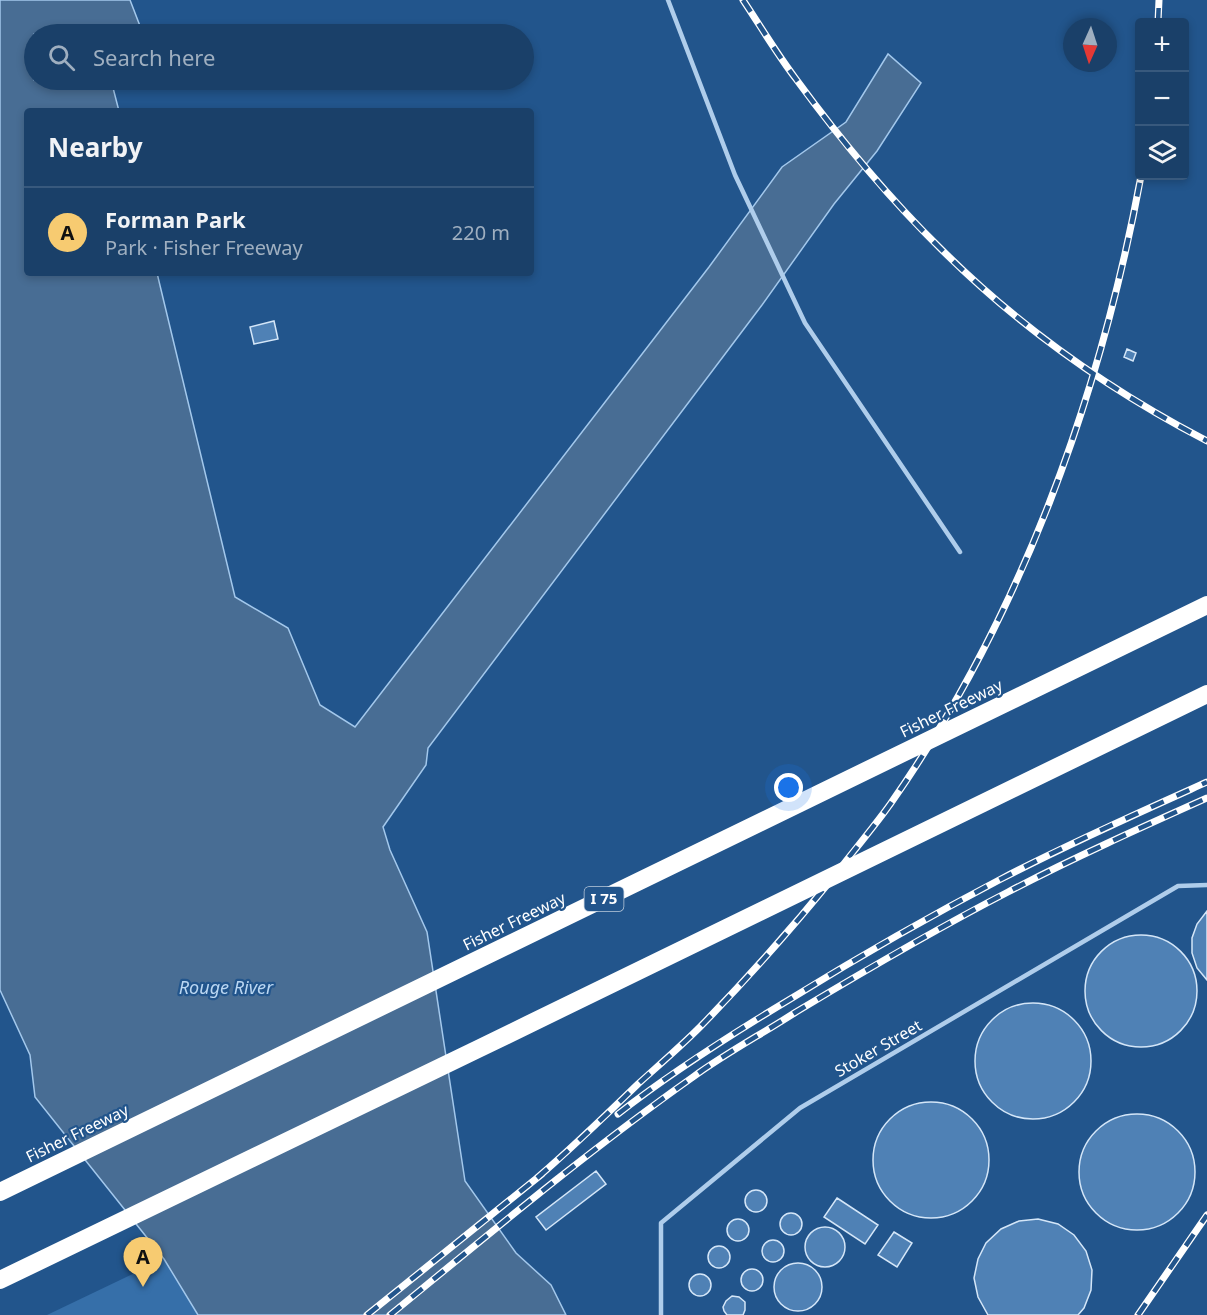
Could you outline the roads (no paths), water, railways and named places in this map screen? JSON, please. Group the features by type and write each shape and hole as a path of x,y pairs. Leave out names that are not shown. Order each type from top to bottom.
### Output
{"highway":[{"name":"Fisher Freeway","path":"0,1192 1207,605"},
{"path":"0,1280 1207,694"}],"lane":[{"path":"668,0 735,175 805,322 960,552"},
{"name":"Stoker Street","path":"661,1315 661,1223 800,1108 1178,886 1207,885"}],"water":[{"name":"Rouge River","path":"0,0 130,0 139,24 24,24 24,90 114,90 118,108 24,108 24,276 158,276 235,597 288,628 320,705 355,727 709,267 782,167 846,122 888,54 921,83 877,151 834,204 762,305 428,748 426,765 383,827 390,850 427,932 465,1181 516,1253 551,1285 566,1315 198,1315 164,1259 35,1097 30,1055 0,990"}],"railway":[{"path":"743,0 789,70 847,145 901,208 970,277 1066,355 1135,400 1207,441"},
{"path":"1158,18 1159,0"},
{"path":"537,1178 692,1034 770,952 878,821 937,732 979,658 1016,581 1049,503 1078,422 1103,341 1124,259 1140,180"},
{"path":"618,1114 725,1039 922,922 1052,853 1207,782"},
{"path":"390,1315 577,1163 718,1060 875,965 981,906 1082,855 1207,798"},
{"path":"367,1315 542,1174"},
{"path":"1138,1315 1207,1215"}],"place":[{"name":"Forman Park","path":"143,1287"}]}
